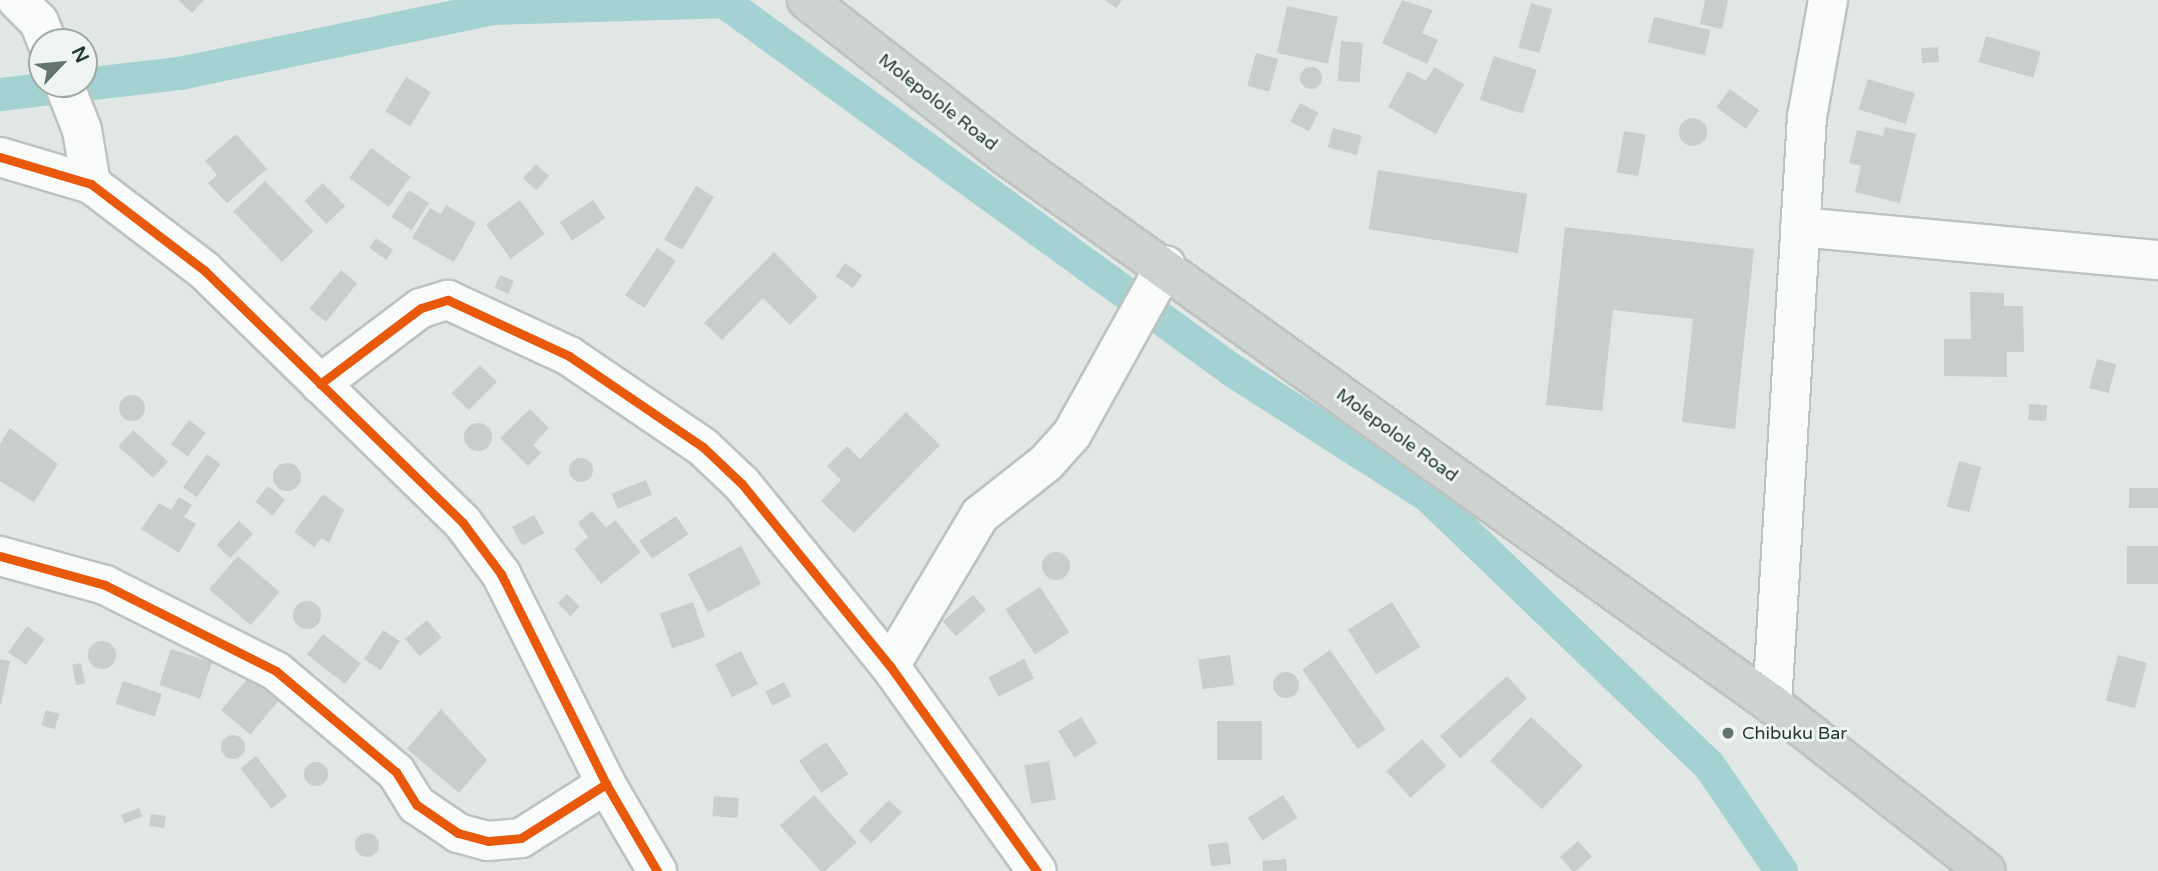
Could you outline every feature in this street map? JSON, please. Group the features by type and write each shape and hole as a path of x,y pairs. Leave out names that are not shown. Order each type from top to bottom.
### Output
{"main road":[{"name":"Molepolole Road","path":"807,0 1004,154 1166,265 1772,704 1986,871"}],"street":[{"path":"1772,704 1807,117 1828,0"},
{"path":"69,98 82,130 91,184"},
{"path":"0,157 91,184 205,271 484,548 606,784 657,871"},
{"path":"1800,227 2158,260"},
{"path":"890,666 980,515 1046,463 1072,434 1166,265"},
{"path":"320,384 421,308 448,300 569,356 703,447 741,484 890,666 1037,871"},
{"path":"0,556 104,585 276,671 396,772 417,804 458,833 488,841 521,838 606,784"}],"building":[{"path":"178,0 204,0 192,13"},
{"path":"1105,0 1122,0 1116,8"},
{"path":"1402,0 1433,10 1422,33 1438,40 1427,64 1382,43"},
{"path":"1705,0 1728,0 1722,29 1700,24"},
{"path":"1531,3 1552,9 1539,53 1518,47"},
{"path":"1287,6 1338,17 1328,64 1277,53"},
{"path":"1654,17 1711,30 1705,55 1648,42"},
{"path":"1986,36 2041,52 2033,78 1979,62"},
{"path":"1341,41 1363,43 1359,83 1338,81"},
{"path":"1938,47 1939,62 1922,63 1921,48"},
{"path":"1256,53 1278,59 1269,92 1247,86"},
{"path":"1494,56 1537,70 1523,114 1480,100"},
{"path":"1311,67 1319,70 1322,78 1319,86 1311,89 1303,86 1300,78 1303,70"},
{"path":"1434,67 1464,84 1436,134 1388,107 1408,71 1426,81"},
{"path":"406,77 431,92 410,126 385,111"},
{"path":"1868,79 1915,93 1906,124 1859,110"},
{"path":"1730,89 1759,110 1746,129 1716,108"},
{"path":"1300,103 1319,113 1309,131 1290,122"},
{"path":"1693,118 1703,122 1707,132 1703,142 1693,146 1683,142 1679,132 1683,122"},
{"path":"1885,127 1916,134 1900,203 1855,192 1861,166 1849,163 1857,130 1883,136"},
{"path":"1333,128 1362,136 1357,155 1328,147"},
{"path":"1624,131 1646,135 1638,176 1617,172"},
{"path":"236,134 267,169 227,203 208,183 217,175 205,161"},
{"path":"371,148 411,177 389,207 349,178"},
{"path":"536,164 549,176 536,190 523,178"},
{"path":"1378,170 1527,194 1518,253 1369,229"},
{"path":"265,181 314,231 282,262 233,212"},
{"path":"323,183 345,206 327,224 304,201"},
{"path":"696,186 714,197 682,250 664,239"},
{"path":"409,190 429,203 412,230 392,217"},
{"path":"520,200 545,234 511,259 486,225"},
{"path":"593,200 605,218 572,241 560,222"},
{"path":"446,205 476,223 454,262 412,238 430,208 441,214"},
{"path":"1565,227 1754,249 1735,429 1682,422 1693,319 1613,310 1602,411 1546,405"},
{"path":"376,238 393,250 386,260 369,248"},
{"path":"657,248 676,261 644,308 625,295"},
{"path":"774,252 818,297 790,325 763,298 722,340 704,323"},
{"path":"845,263 862,275 853,288 836,276"},
{"path":"341,270 357,283 326,322 310,309"},
{"path":"500,275 514,281 508,294 495,288"},
{"path":"1970,292 2004,293 2004,306 2023,306 2024,352 2007,352 2007,377 1944,376 1944,339 1971,339"},
{"path":"2097,359 2116,364 2109,393 2089,388"},
{"path":"480,365 497,382 469,410 452,393"},
{"path":"132,395 141,399 145,408 141,417 132,421 123,417 119,408 123,399"},
{"path":"2029,404 2047,405 2046,421 2028,420"},
{"path":"530,409 549,428 533,445 541,453 528,466 500,438"},
{"path":"906,412 940,445 854,533 821,501 841,480 827,466 847,446 860,459"},
{"path":"189,420 206,433 188,457 171,444"},
{"path":"478,423 488,427 492,437 488,447 478,451 468,447 464,437 468,427"},
{"path":"10,428 58,464 34,502 0,481 0,444"},
{"path":"133,430 168,461 153,478 118,446"},
{"path":"207,454 221,464 197,497 183,487"},
{"path":"581,458 590,461 593,470 590,479 581,482 572,479 569,470 572,461"},
{"path":"1959,461 1981,467 1969,512 1947,506"},
{"path":"287,463 297,467 301,477 297,487 287,491 277,487 273,477 277,467"},
{"path":"646,480 652,495 618,509 612,494"},
{"path":"268,486 285,500 273,515 255,502"},
{"path":"2129,488 2158,488 2158,508 2129,508"},
{"path":"323,494 344,510 329,543 322,538 314,547 294,532"},
{"path":"179,497 192,505 184,517 196,524 179,553 141,529 159,503 171,510"},
{"path":"592,511 606,528 615,520 641,552 601,584 574,549 588,537 578,523"},
{"path":"534,515 544,533 522,545 512,527"},
{"path":"676,516 688,534 652,559 640,541"},
{"path":"239,521 253,534 230,558 216,545"},
{"path":"741,546 761,584 708,612 688,574"},
{"path":"2127,546 2158,546 2158,584 2127,584"},
{"path":"1056,552 1066,556 1070,566 1066,576 1056,580 1046,576 1042,566 1046,556"},
{"path":"238,556 280,592 251,625 209,589"},
{"path":"1040,587 1069,632 1035,655 1006,609"},
{"path":"567,594 580,607 571,616 558,603"},
{"path":"973,595 986,610 956,636 943,621"},
{"path":"307,601 317,605 321,615 317,625 307,629 297,625 293,615 297,605"},
{"path":"693,602 705,637 672,648 660,613"},
{"path":"1392,602 1420,647 1376,675 1348,630"},
{"path":"427,620 442,638 420,656 405,639"},
{"path":"27,626 45,639 26,665 8,652"},
{"path":"383,630 400,641 381,670 364,659"},
{"path":"323,634 361,664 345,684 307,654"},
{"path":"102,641 112,645 116,655 112,665 102,669 92,665 88,655 92,645"},
{"path":"171,649 212,662 200,698 159,685"},
{"path":"1330,650 1386,729 1358,749 1302,670"},
{"path":"741,651 758,684 732,697 715,664"},
{"path":"1230,655 1234,685 1202,689 1198,659"},
{"path":"2118,655 2147,663 2135,708 2106,700"},
{"path":"0,659 10,661 1,704 0,704"},
{"path":"1024,659 1034,679 998,697 988,677"},
{"path":"81,663 85,684 76,685 72,665"},
{"path":"254,671 283,695 250,734 221,710"},
{"path":"1286,672 1295,676 1299,685 1295,694 1286,698 1277,694 1273,685 1277,676"},
{"path":"1507,676 1527,698 1460,759 1440,736"},
{"path":"123,681 162,694 155,716 116,704"},
{"path":"784,682 791,696 773,706 765,692"},
{"path":"441,709 487,760 459,793 407,749"},
{"path":"46,710 59,714 55,729 41,725"},
{"path":"1081,717 1097,743 1075,758 1058,731"},
{"path":"1531,717 1583,765 1542,809 1490,761"},
{"path":"1217,721 1262,721 1262,760 1217,760"},
{"path":"233,735 242,738 245,747 242,756 233,759 224,756 221,747 224,738"},
{"path":"1422,739 1446,766 1410,798 1386,771"},
{"path":"826,742 848,774 821,793 799,761"},
{"path":"256,756 287,796 272,809 240,768"},
{"path":"1049,761 1056,799 1031,804 1024,765"},
{"path":"316,762 325,765 328,774 325,783 316,786 307,783 304,774 307,765"},
{"path":"814,795 857,843 825,871 821,871 780,826"},
{"path":"1283,795 1298,818 1262,841 1248,818"},
{"path":"714,796 739,798 737,818 712,816"},
{"path":"889,800 902,813 871,843 859,830"},
{"path":"139,808 142,816 124,823 121,815"},
{"path":"151,814 166,816 164,828 149,826"},
{"path":"367,833 378,840 379,845 372,856 367,857 356,850 355,845 362,834"},
{"path":"1578,841 1592,857 1572,871 1560,857"},
{"path":"1228,842 1231,864 1211,867 1208,845"},
{"path":"1286,859 1287,871 1263,871 1262,861"}],"waterway":[{"path":"98,82 179,73 493,8 723,1 1232,370 1427,495 1708,764 1781,871"},
{"path":"0,94 28,91"}],"cycle path":[{"path":"0,157 91,184 205,271 463,523 501,574 606,784 657,871"},
{"path":"320,384 421,308 448,300 569,356 703,447 742,484 890,666 1037,871"},
{"path":"0,556 105,585 276,671 396,772 417,805 458,833 488,841 521,838 606,784"}],"place":[{"name":"Chibuku Bar","path":"1728,733"}]}
